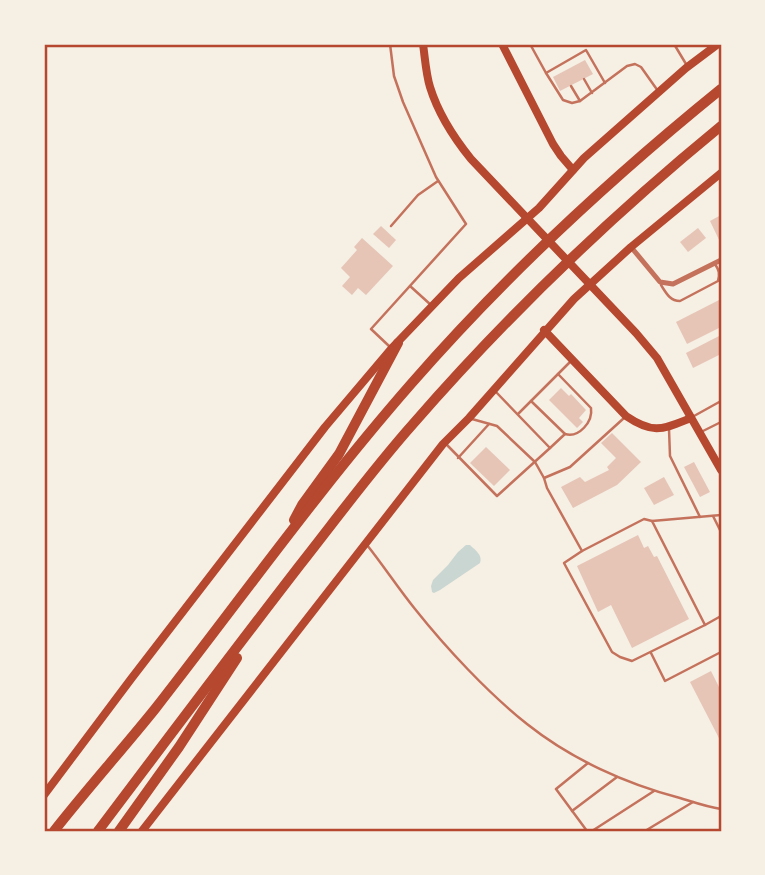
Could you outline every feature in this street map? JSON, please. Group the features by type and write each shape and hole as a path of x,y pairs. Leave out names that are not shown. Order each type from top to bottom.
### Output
{"highway":[{"path":"54,831 154,710 387,411 489,299 583,208 721,89"},
{"path":"98,831 392,448 484,346 589,240 721,126"},
{"path":"278,548 303,505 339,454 395,346"},
{"path":"119,831 179,747 285,584"}],"main road":[{"path":"423,44 430,89 458,142 657,358 721,467"},
{"path":"502,44 553,144 573,170"},
{"path":"44,795 325,427 395,346 459,278 539,208 573,170 687,67 718,44"},
{"path":"142,831 444,443 574,299 631,247 721,173"},
{"path":"544,330 626,416 646,427 662,429 691,418"}],"street":[{"path":"631,247 660,282 673,284 718,262"}],"lane":[{"path":"390,44 403,103 438,181 466,224 371,329 395,346"},
{"path":"530,44 563,100 572,103 580,101 627,66 635,64 641,67 659,92"},
{"path":"674,44 687,67"},
{"path":"546,73 586,50 605,83"},
{"path":"572,58 576,65"},
{"path":"559,65 563,72"},
{"path":"584,79 592,93"},
{"path":"571,86 580,101"},
{"path":"391,226 418,195 438,181"},
{"path":"660,282 670,298 680,301 718,281 718,262"},
{"path":"410,286 432,306"},
{"path":"517,414 572,360"},
{"path":"531,401 565,434 576,434 587,424 592,413 591,408 558,374"},
{"path":"493,390 550,448"},
{"path":"691,418 721,401"},
{"path":"544,478 570,467 626,416"},
{"path":"469,418 497,426 535,462 582,551"},
{"path":"700,433 721,422"},
{"path":"458,457 489,423"},
{"path":"669,427 670,456 700,517"},
{"path":"444,443 497,496 565,434"},
{"path":"721,515 652,521 644,519 564,563 612,652 620,657 632,661 721,616"},
{"path":"713,516 721,532"},
{"path":"652,521 705,625"},
{"path":"366,544 414,608 448,647 527,724 557,745 635,785 721,809"},
{"path":"650,652 665,681 721,652"},
{"path":"588,762 556,789 589,831 654,791"},
{"path":"572,811 617,776"},
{"path":"645,831 693,802"}],"shaded area":[{"path":"466,545 470,545 478,553 480,563 440,590 432,592 433,580"}],"building":[{"path":"585,60 593,74 560,91 553,77"},
{"path":"721,215 721,244 710,221"},
{"path":"381,226 396,240 389,248 373,234"},
{"path":"698,228 706,238 688,252 680,242"},
{"path":"362,238 393,266 366,295 358,288 352,295 342,286 350,277 341,268 357,250 354,247"},
{"path":"721,299 721,327 687,344 676,322"},
{"path":"721,335 721,354 693,368 686,353"},
{"path":"561,388 569,396 571,394 586,410 579,418 583,422 577,428 549,400"},
{"path":"612,433 641,462 617,485 573,508 561,487 580,477 585,482 609,470 607,467 616,458 601,443"},
{"path":"486,447 510,470 494,486 470,463"},
{"path":"694,462 710,492 700,497 684,467"},
{"path":"664,477 674,495 654,505 644,488"},
{"path":"638,535 644,548 648,546 654,557 657,556 689,619 632,648 611,605 598,612 577,566"},
{"path":"711,671 721,691 721,742 690,682"}]}
